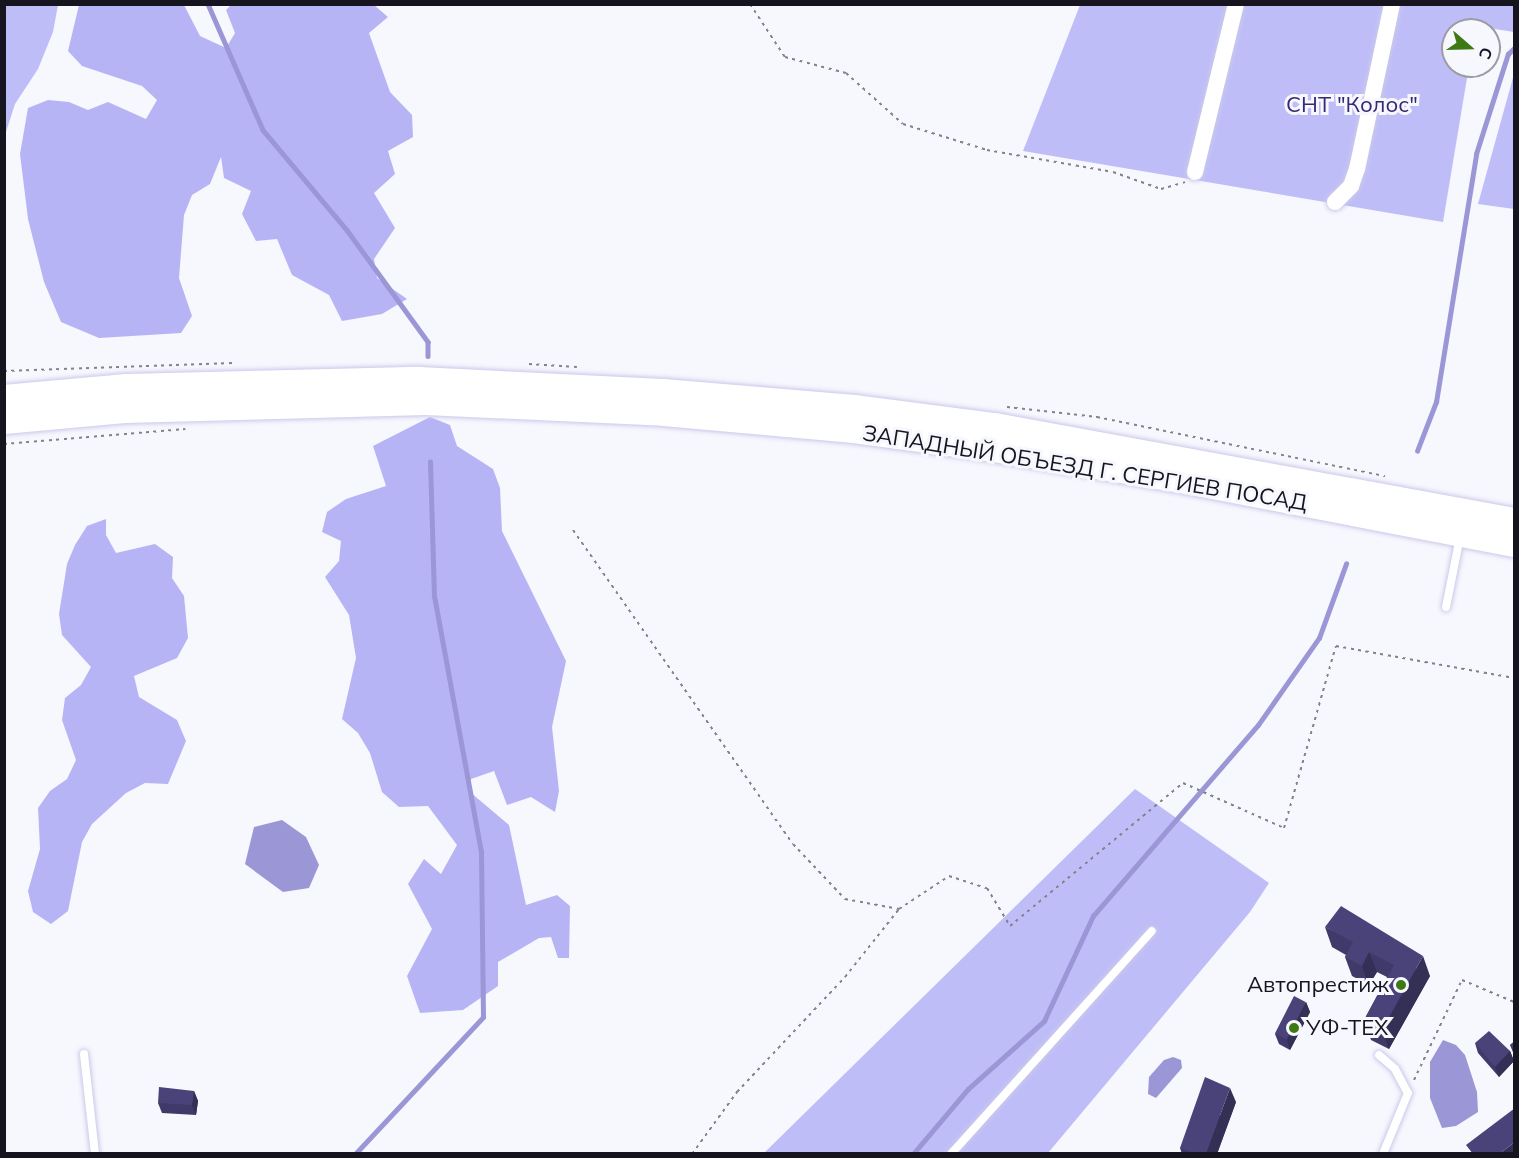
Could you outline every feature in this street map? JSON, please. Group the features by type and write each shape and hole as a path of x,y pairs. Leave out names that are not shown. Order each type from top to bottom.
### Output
{"main road":[{"name":"ЗАПАДНЫЙ ОБЪЕЗД Г. СЕРГИЕВ ПОСАД","path":"4,398 127,387 419,380 663,392 854,408 995,426 1515,520"},
{"name":"ЗАПАДНЫЙ ОБЪЕЗД Г. СЕРГИЕВ ПОСАД","path":"4,421 125,410 426,402 664,413 854,430 994,449 1515,544"}],"street":[{"path":"1195,172 1236,4"},
{"path":"1335,202 1351,186 1357,169 1392,4"}],"lane":[{"path":"1446,607 1461,534"},
{"path":"951,1154 1152,931"},
{"path":"84,1054 95,1154"},
{"path":"1379,1055 1395,1069 1408,1093 1383,1154"}],"path":[{"path":"750,4 785,57 846,74 903,124 987,150 1113,172 1161,189 1180,185 1195,172"},
{"path":"4,444 190,429"},
{"path":"573,530 793,844 845,899 899,909"},
{"path":"692,1154 737,1092 845,977 899,909 949,876 987,888 1010,926 1183,783 1284,828 1336,646 1515,678"},
{"path":"1408,1093 1462,980 1515,1002"}],"green space":[{"path":"5,4 58,5 53,32 38,69 15,104 5,135"},
{"name":"СНТ \"Колос\"","path":"1080,5 1514,5 1514,32 1501,30 1501,18 1441,18 1441,78 1467,78 1443,222 1023,151"},
{"path":"1514,74 1514,209 1478,204"},
{"path":"1135,789 1269,883 1250,912 1048,1153 763,1154"}],"shaded area":[{"path":"79,5 184,5 200,36 226,48 235,33 226,10 231,5 374,5 388,17 369,33 390,92 412,115 413,137 388,151 395,174 374,193 395,228 374,259 377,278 407,299 382,314 342,321 329,295 292,275 277,239 256,241 242,214 251,191 224,178 221,157 210,184 192,195 184,215 179,278 192,316 181,333 99,338 61,322 44,282 28,219 20,154 28,108 48,100 69,102 88,110 108,102 146,119 157,100 142,86 82,66 68,51"},
{"path":"430,417 450,425 457,446 493,469 500,488 502,531 566,661 552,727 559,791 555,812 531,797 507,805 494,771 471,779 470,792 509,825 526,905 557,895 570,906 569,958 558,958 551,937 539,938 498,962 498,986 463,1010 420,1013 407,976 432,929 408,884 424,859 441,874 457,845 428,806 399,807 382,792 370,753 358,733 342,719 356,658 349,615 325,577 339,561 341,541 322,532 327,512 346,499 386,486 373,446"},
{"path":"106,519 106,535 116,553 155,544 173,557 172,578 184,596 188,638 177,658 134,676 139,697 177,720 186,741 168,784 145,783 126,793 92,824 82,842 68,911 51,924 33,912 28,891 40,849 38,808 50,791 67,779 76,760 62,720 65,698 81,685 91,667 62,635 59,614 67,564 75,545 87,526"},
{"path":"282,820 306,837 319,865 309,888 283,892 245,864 254,827"},
{"path":"1443,1040 1456,1045 1465,1055 1477,1092 1478,1112 1456,1126 1442,1128 1430,1098 1430,1062"},
{"path":"1173,1057 1181,1060 1182,1068 1156,1098 1148,1094 1149,1077 1164,1060"}],"building":[{"path":"1341,906 1423,956 1382,1030 1364,1020 1394,965 1369,952 1362,966 1345,957 1353,942 1325,927"},
{"path":"1294,996 1306,1002 1287,1039 1275,1033"},
{"path":"1489,1031 1510,1051 1495,1067 1475,1043"},
{"path":"1205,1077 1230,1088 1206,1154 1195,1154 1180,1148"},
{"path":"159,1087 194,1091 192,1105 158,1103"},
{"path":"1515,1108 1515,1142 1499,1154 1473,1154 1466,1145"}],"waterway":[{"path":"208,4 263,130 347,230 428,342 428,356"},
{"path":"1417,451 1436,402 1476,154 1508,54 1514,48"},
{"path":"355,1154 483,1017 481,852 434,597 430,462"},
{"path":"913,1154 968,1089 1044,1021 1093,916 1258,725 1319,638 1346,564"}],"place":[{"name":"Автопрестиж","path":"1401,985"},
{"name":"УФ-ТЕХ","path":"1294,1028"}]}
